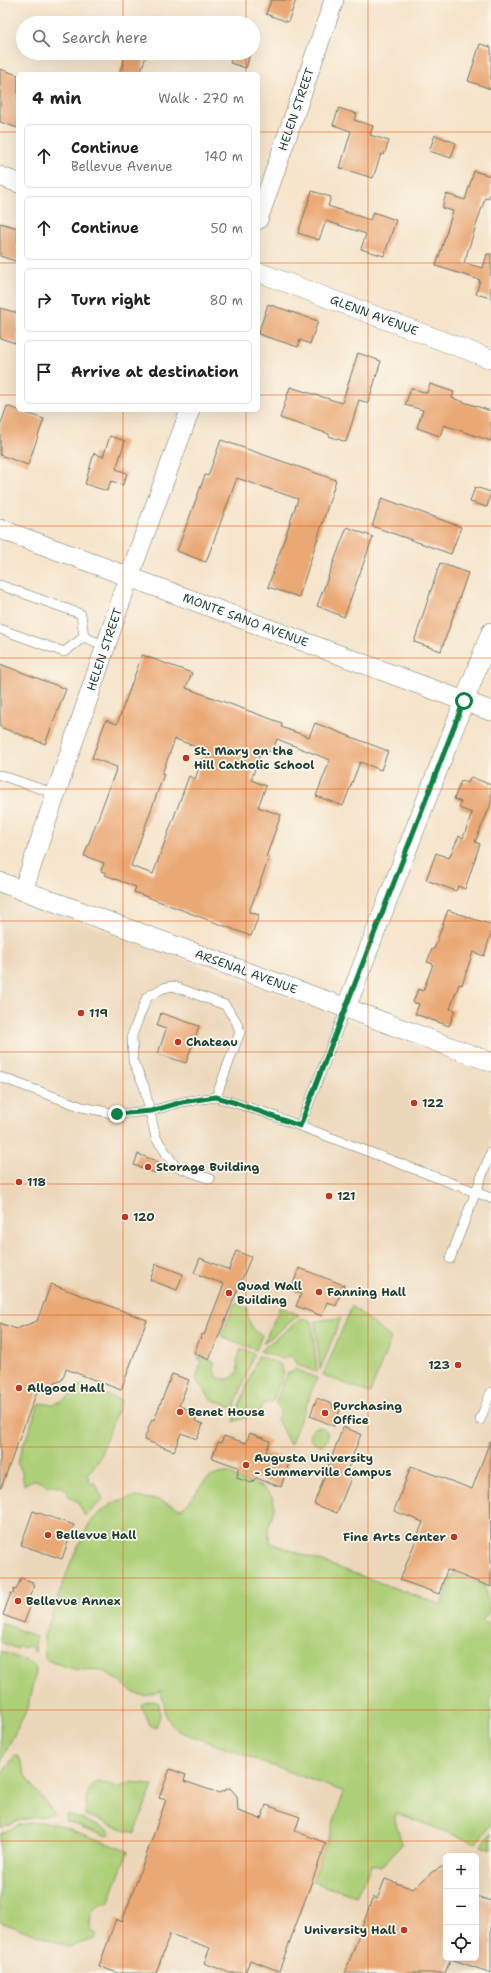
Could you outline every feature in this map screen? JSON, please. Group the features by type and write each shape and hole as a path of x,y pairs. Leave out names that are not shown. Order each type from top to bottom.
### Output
{"street":[{"name":"HELEN STREET","path":"260,214 334,0"},
{"path":"0,176 16,182"},
{"name":"GLENN AVENUE","path":"260,273 491,359"},
{"name":"HELEN STREET","path":"23,891 129,577 189,412"},
{"name":"MONTE SANO AVENUE","path":"0,529 491,711"},
{"path":"346,1008 491,632"},
{"name":"ARSENAL AVENUE","path":"0,882 491,1062"}],"lane":[{"path":"0,585 81,614 84,638"},
{"path":"0,629 64,652 84,638"},
{"path":"84,638 106,646"},
{"path":"0,775 56,794"},
{"path":"210,1180 175,1166 156,1138 144,1086 133,1061 132,1035 147,997 163,988 173,986 225,1005 236,1021 240,1032 216,1097"},
{"path":"300,1126 346,1008"},
{"path":"0,1077 82,1107 117,1114 151,1111 182,1102 216,1097 300,1126 491,1198"},
{"path":"450,1259 491,1152"},
{"path":"480,1420 491,1392"}],"shaded area":[{"name":"Augusta University - Summerville Campus","path":"0,892 491,1073 491,1973 0,1973"}],"green space":[{"path":"235,1303 247,1308 248,1317 253,1328 262,1335 256,1350 221,1336"},
{"path":"352,1306 391,1338 370,1393 323,1375"},
{"path":"280,1307 299,1315 263,1344"},
{"path":"302,1318 312,1322 317,1372 297,1365 292,1357 288,1356 282,1359 260,1351"},
{"path":"341,1318 320,1370 315,1321"},
{"path":"241,1349 254,1354 234,1408 212,1400 196,1380 201,1363 198,1356 215,1362 213,1367 217,1377 229,1379 238,1371 237,1361"},
{"path":"258,1356 280,1364 284,1373 272,1402 263,1404 259,1413 233,1422"},
{"path":"295,1369 317,1378 290,1445 277,1419 280,1411 275,1403 288,1373"},
{"path":"78,1385 121,1400 98,1462 87,1474 91,1484 95,1482 103,1500 85,1516 78,1502 67,1496 67,1491 61,1486 47,1486 39,1481 32,1480 24,1485 22,1472 17,1463 39,1403 51,1404 62,1401 71,1395"},
{"path":"315,1427 323,1427 328,1432 326,1443 323,1445 315,1445 310,1440 310,1432"},
{"path":"227,1473 232,1474 239,1480 255,1484 263,1488 273,1498 274,1508 268,1530 271,1543 441,1605 453,1574 484,1585 490,1611 482,1621 491,1625 491,1825 476,1843 396,1813 395,1820 402,1844 381,1867 372,1864 356,1896 313,1882 344,1792 178,1731 167,1718 161,1690 152,1695 143,1696 136,1694 117,1679 102,1671 74,1669 45,1659 44,1636 71,1562 90,1522 106,1508 117,1501 135,1497 159,1500 181,1509 192,1498 200,1486 210,1478"},
{"path":"0,1622 36,1637 35,1653 32,1648 28,1646 24,1648 19,1646 18,1649 0,1642"},
{"path":"0,1651 32,1663 36,1668 28,1707 0,1763"},
{"path":"154,1701 159,1703 160,1716 156,1728 150,1725 141,1705"},
{"path":"15,1755 19,1757 25,1774 30,1782 54,1813 52,1815 20,1820 0,1828 0,1777"},
{"path":"98,1782 120,1787 132,1782 153,1786 134,1833 85,1815 86,1803 90,1788 92,1784"},
{"path":"68,1814 108,1830 110,1834 105,1836 66,1821 65,1816"},
{"path":"39,1822 53,1823 128,1851 108,1904 98,1906 92,1912 90,1921 92,1931 97,1934 95,1939 70,1947 0,1922 0,1834 19,1825"},
{"path":"491,1833 491,1850 481,1846"}],"building":[{"path":"271,0 296,0 288,22 266,14"},
{"path":"480,44 491,47 491,89 468,81"},
{"path":"124,60 145,60 141,72 120,72"},
{"path":"231,60 248,60 246,68 230,63"},
{"path":"0,69 16,74 16,127 0,122"},
{"path":"339,108 357,114 354,120 373,126 370,135 389,141 384,155 381,154 373,178 340,168 351,131 333,125"},
{"path":"435,135 456,143 451,158 429,151"},
{"path":"474,171 491,176 491,191 488,199 485,198 464,263 483,268 487,254 491,254 491,298 476,294 480,280 436,266 453,211 442,208 446,194 465,200"},
{"path":"312,191 331,197 328,206 370,220 373,212 396,220 384,256 361,249 366,234 326,221 319,240 298,233"},
{"path":"0,223 16,227 16,261 0,256"},
{"path":"268,304 318,321 310,344 300,340 298,347 260,335 260,328"},
{"path":"0,308 16,312 16,343 0,338"},
{"path":"358,353 381,361 368,403 359,400 346,442 329,436 329,434 280,418 290,387 342,403"},
{"path":"430,384 454,392 452,398 491,411 491,441 444,425 440,436 417,428 423,410 405,405 411,388 427,393"},
{"path":"7,406 16,409 16,412 24,412 44,419 28,465 0,455 0,426"},
{"path":"110,436 125,441 116,469 127,473 123,485 111,481 107,491 85,484 94,453 103,457"},
{"path":"221,440 336,480 299,597 268,587 298,499 237,478 206,562 177,551 205,475 208,476"},
{"path":"475,487 491,492 487,507 470,502"},
{"path":"382,498 461,527 451,554 372,526"},
{"path":"347,527 373,537 344,617 317,606"},
{"path":"440,563 468,573 441,651 414,642"},
{"path":"142,655 192,673 186,688 282,723 281,727 309,737 315,723 388,751 381,770 360,762 343,806 316,796 330,760 277,739 272,752 262,749 251,780 266,786 258,807 281,815 266,857 269,858 249,912 259,915 251,936 134,892 136,887 105,875 106,873 101,871 104,863 84,856 117,767 92,758 106,720 117,724","holes":["175,739 205,750 195,779 189,776 153,874 131,866"]},
{"path":"0,664 66,689 45,744 0,727"},
{"path":"471,777 491,785 491,804 475,842 480,844 465,889 458,886 456,891 426,880 436,853 449,858 459,836 463,838 472,813 459,808 461,802 454,799 461,781 468,783"},
{"path":"448,910 491,925 491,934 484,956 473,952 462,985 459,984 450,1009 455,1010 449,1026 415,1014 419,1004 413,1002 418,989 423,991 433,964 427,962 432,949 434,949"},
{"name":"Chateau","path":"161,1013 199,1026 186,1063 158,1054 166,1029 157,1026"},
{"name":"Storage Building","path":"138,1154 159,1162 155,1173 134,1165"},
{"path":"236,1251 251,1257 209,1360 194,1353 202,1334 204,1335 224,1284 194,1273 200,1258 229,1270"},
{"path":"156,1264 183,1274 177,1290 150,1280"},
{"name":"Fanning Hall","path":"299,1268 344,1285 336,1306 327,1302 322,1316 296,1306 301,1294 291,1290"},
{"name":"Allgood Hall","path":"51,1284 147,1320 121,1390 66,1369 62,1380 46,1387 39,1386 0,1488 0,1323 16,1329 37,1321"},
{"name":"Benet House","path":"172,1374 189,1380 179,1406 198,1413 195,1421 203,1424 197,1439 181,1433 174,1451 144,1440 152,1419 154,1420"},
{"name":"Purchasing Office","path":"317,1398 334,1405 332,1407 340,1410 334,1426 310,1416"},
{"path":"343,1427 361,1434 345,1476 351,1478 337,1513 314,1504"},
{"path":"250,1433 270,1441 266,1452 290,1460 281,1487 256,1478 251,1483 237,1478 238,1467 212,1458 218,1442 221,1443 224,1436 246,1443"},
{"name":"Fine Arts Center","path":"490,1441 491,1587 447,1570 439,1594 400,1580 423,1522 394,1511 411,1466 472,1489"},
{"name":"Bellevue Hall","path":"33,1511 74,1525 62,1559 21,1545"},
{"name":"Bellevue Annex","path":"21,1578 33,1582 32,1584 34,1585 28,1601 32,1602 24,1623 3,1615 11,1593 13,1594 14,1589 16,1590"},
{"path":"170,1769 186,1775 184,1781 219,1793 230,1788 237,1796 238,1811 261,1819 266,1805 300,1817 295,1831 326,1843 279,1971 250,1960 245,1973 230,1973 204,1963 210,1948 170,1934 156,1973 117,1973 99,1966 116,1919 122,1922 166,1800 159,1798"},
{"name":"University Hall","path":"443,1866 443,1961 450,1961 445,1973 345,1973 373,1897 377,1899 385,1879 413,1889 432,1872"},
{"path":"479,1897 491,1901 491,1973 457,1961 479,1961"}],"place":[{"name":"St. Mary on the Hill Catholic School","path":"186,758"},
{"name":"119","path":"81,1013"},
{"name":"Chateau","path":"178,1042"},
{"name":"122","path":"414,1103"},
{"name":"Storage Building","path":"148,1167"},
{"name":"118","path":"19,1182"},
{"name":"121","path":"329,1196"},
{"name":"120","path":"125,1217"},
{"name":"Fanning Hall","path":"319,1292"},
{"name":"Quad Wall Building","path":"229,1293"},
{"name":"123","path":"458,1365"},
{"name":"Allgood Hall","path":"19,1388"},
{"name":"Benet House","path":"180,1412"},
{"name":"Purchasing Office","path":"325,1413"},
{"name":"Augusta University - Summerville Campus","path":"246,1465"},
{"name":"Bellevue Hall","path":"48,1535"},
{"name":"Fine Arts Center","path":"454,1537"},
{"name":"Bellevue Annex","path":"18,1601"},
{"name":"University Hall","path":"404,1930"}],"route":[{"path":"117,1114 151,1111 182,1102 216,1097 300,1126 464,701"}]}
